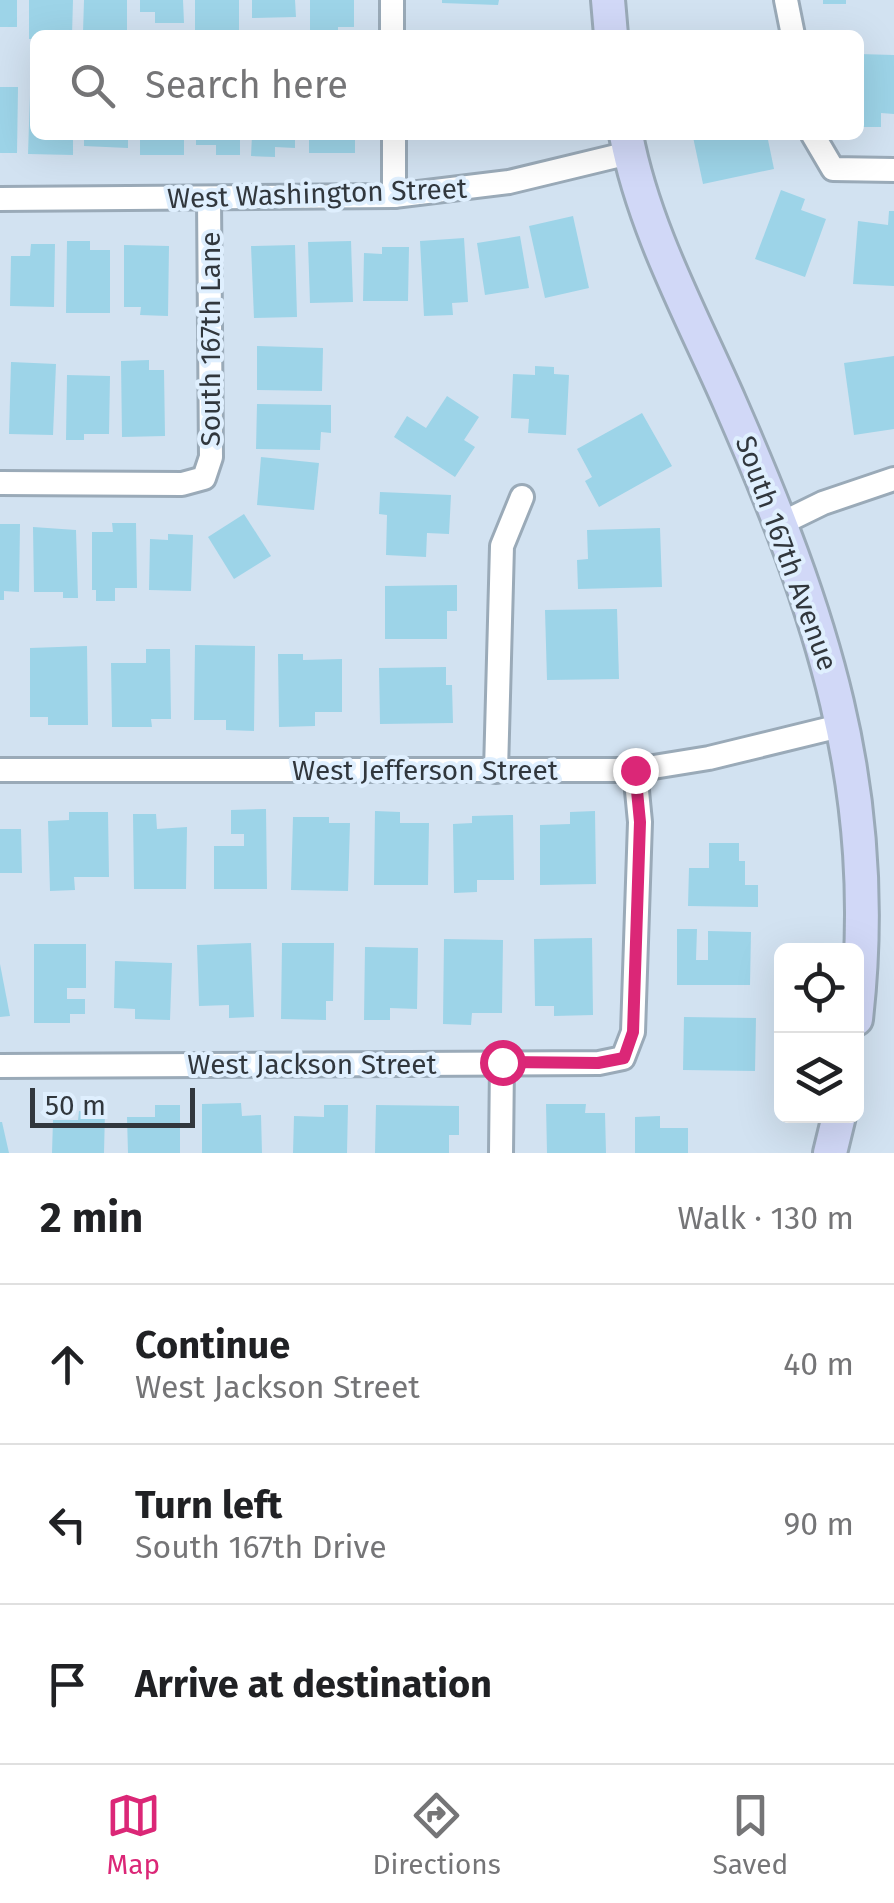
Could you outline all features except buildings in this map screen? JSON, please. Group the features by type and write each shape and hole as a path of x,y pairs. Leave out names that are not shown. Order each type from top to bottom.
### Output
{"street":[{"path":"392,0 392,30"},
{"path":"608,0 611,30"},
{"path":"786,0 792,30"},
{"path":"394,140 394,196"},
{"path":"816,140 833,169 894,170"},
{"name":"West Washington Street","path":"0,199 394,196 509,182 628,144"},
{"name":"South 167th Avenue","path":"628,144 650,223 782,523 831,668 860,818 860,943"},
{"name":"South 167th Lane","path":"0,483 182,484 204,478 212,458 209,199"},
{"path":"782,523 894,479"},
{"path":"496,771 502,546 522,497"},
{"name":"West Jefferson Street","path":"0,770 635,770 709,758 844,725"},
{"name":"West Jackson Street","path":"0,1066 598,1063 624,1058 633,1032 640,822 635,770"},
{"path":"501,1153 502,1062"},
{"path":"830,1153 837,1123"}],"route":[{"path":"502,1062 598,1063 624,1058 633,1032 640,822 635,770"}]}
